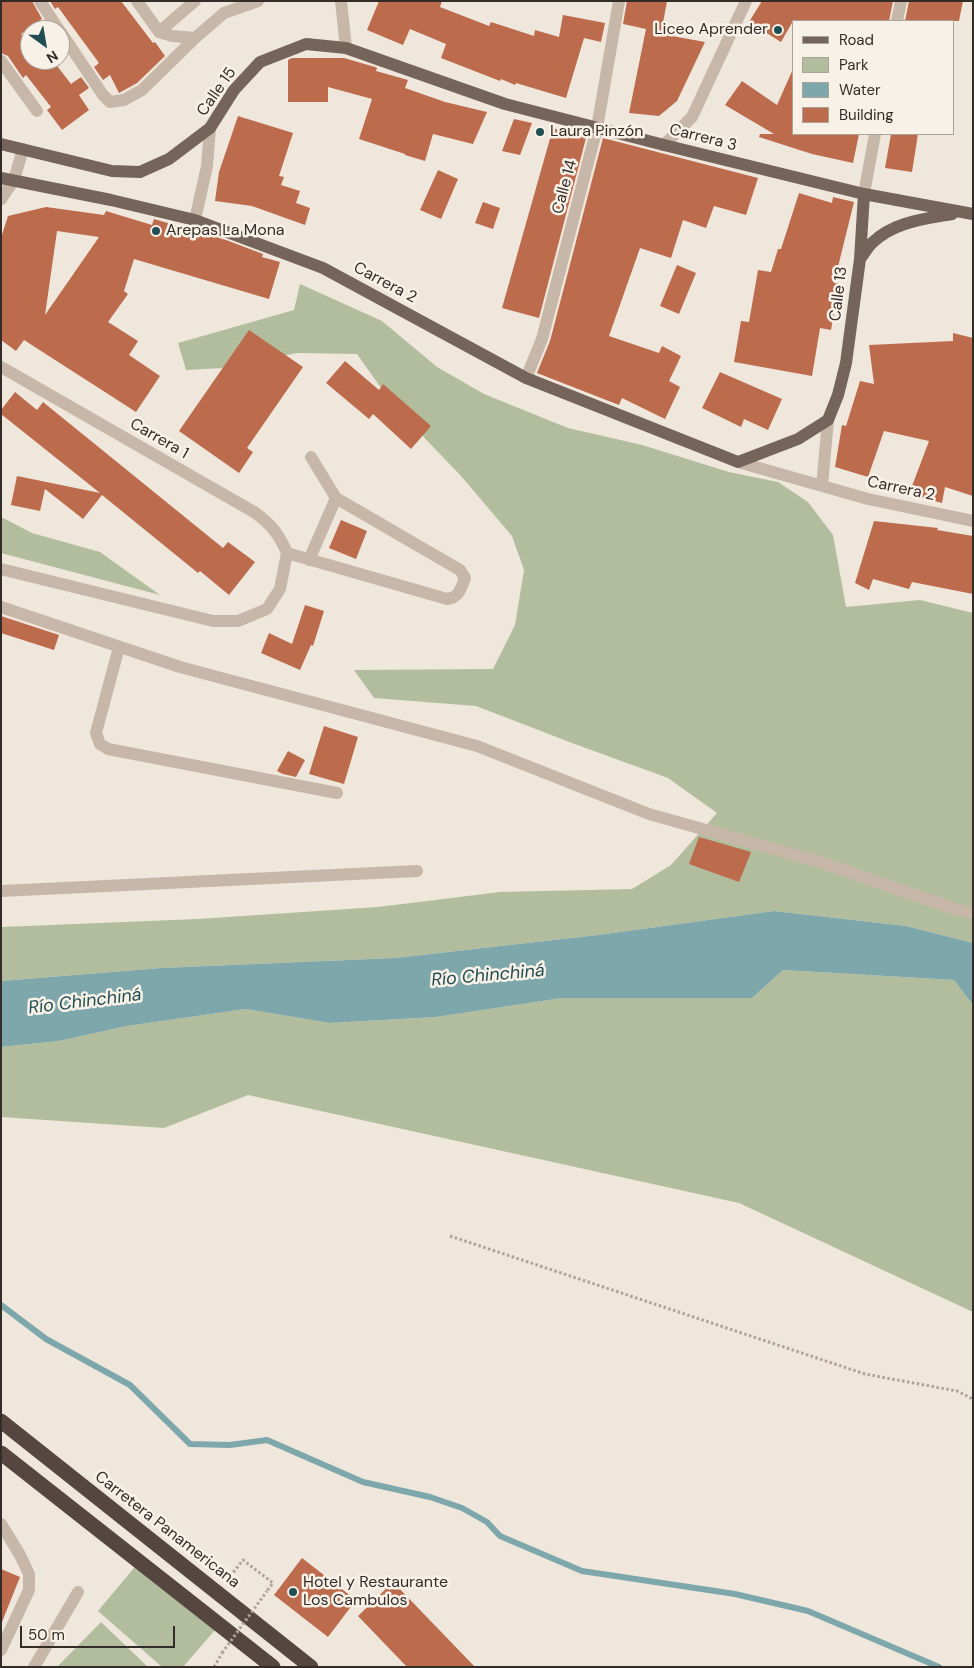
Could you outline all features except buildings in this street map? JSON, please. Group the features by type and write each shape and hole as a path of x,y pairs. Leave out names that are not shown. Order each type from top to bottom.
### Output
{"highway":[{"name":"Carretera Panamericana","path":"1,1421 311,1667"},
{"path":"1,1453 273,1667"}],"main road":[{"name":"Calle 15","path":"210,128 234,90 260,62 306,44 346,48"},
{"name":"Carrera 3","path":"346,48 505,104 864,194 967,214"},
{"path":"1,144 112,171 140,172 169,159 210,128"},
{"name":"Carrera 2","path":"1,178 111,200 195,220 323,268 526,378 738,462"},
{"name":"Calle 13","path":"828,420 838,395 846,364 860,260 864,194"},
{"path":"860,260 872,243 891,229 911,221 967,214"},
{"path":"738,462 798,439 828,420"}],"street":[{"path":"40,1 53,20"},
{"path":"137,1 159,32 172,36 195,38"},
{"path":"159,32 195,1"},
{"path":"70,45 103,95 110,102 124,100 142,90 195,38 224,13 258,1"},
{"path":"341,1 346,48"},
{"name":"Calle 14","path":"526,378 542,339 597,128 619,1"},
{"path":"664,145 692,117 746,1"},
{"path":"897,20 901,1"},
{"path":"1,61 37,111"},
{"name":"Calle 15","path":"195,220 207,166 210,128"},
{"name":"Calle 13","path":"864,194 876,135"},
{"path":"1,199 14,180 23,149"},
{"name":"Carrera 1","path":"1,367 254,512 269,522 280,537 287,554"},
{"path":"822,486 828,420"},
{"path":"1,569 213,621 238,621 267,609 280,589 287,554 447,600 453,599 458,595 465,578 460,570 336,498 311,457"},
{"name":"Carrera 2","path":"738,462 868,499 973,521"},
{"path":"309,560 336,498"},
{"path":"1,607 180,668 477,746 649,814 820,862 955,909 973,913"},
{"path":"118,647 96,733 100,744 108,750 337,793"},
{"path":"1,891 416,871"},
{"path":"1,1524 29,1574 29,1590 1,1650"},
{"path":"34,1667 78,1592"}],"path":[{"path":"450,1236 865,1374 957,1391 973,1400"},
{"path":"214,1667 222,1653 273,1583 243,1560 218,1592"}],"green space":[{"path":"300,284 382,321 437,367 484,394 568,428 642,445 729,472 778,482 808,502 833,535 846,607 920,600 973,613 973,943 906,926 774,911 598,935 395,958 161,968 1,981 1,927 198,919 378,907 500,892 632,889 671,865 717,813 668,778 476,706 374,698 354,670 493,669 515,625 524,570 512,536 461,476 393,405 357,354 297,353 224,368 186,370 178,343 294,310"},
{"path":"1,517 32,533 100,552 160,595 1,553"},
{"path":"783,970 954,980 973,1005 973,1312 739,1203 248,1095 164,1128 1,1117 1,1047 59,1041 127,1026 246,1009 330,1023 436,1017 562,998 752,998"},
{"path":"138,1563 215,1630 183,1667 162,1667 98,1611"},
{"path":"101,1622 148,1667 57,1667"}],"water":[{"name":"Río Chinchiná","path":"774,911 906,926 973,943 973,1005 954,980 783,970 752,998 562,998 436,1017 330,1023 246,1009 127,1026 59,1041 1,1047 1,981 161,968 395,958 598,935"}],"waterway":[{"path":"1,1305 46,1339 130,1385 190,1444 230,1445 267,1440 363,1482 430,1497 462,1508 487,1522 500,1536 582,1571 735,1594 808,1611 939,1667"}],"place":[{"name":"Liceo Aprender","path":"778,30"},
{"name":"Laura Pinzón","path":"540,132"},
{"name":"Arepas La Mona","path":"156,231"},
{"name":"Hotel y Restaurante Los Cambulos","path":"293,1592"}]}
